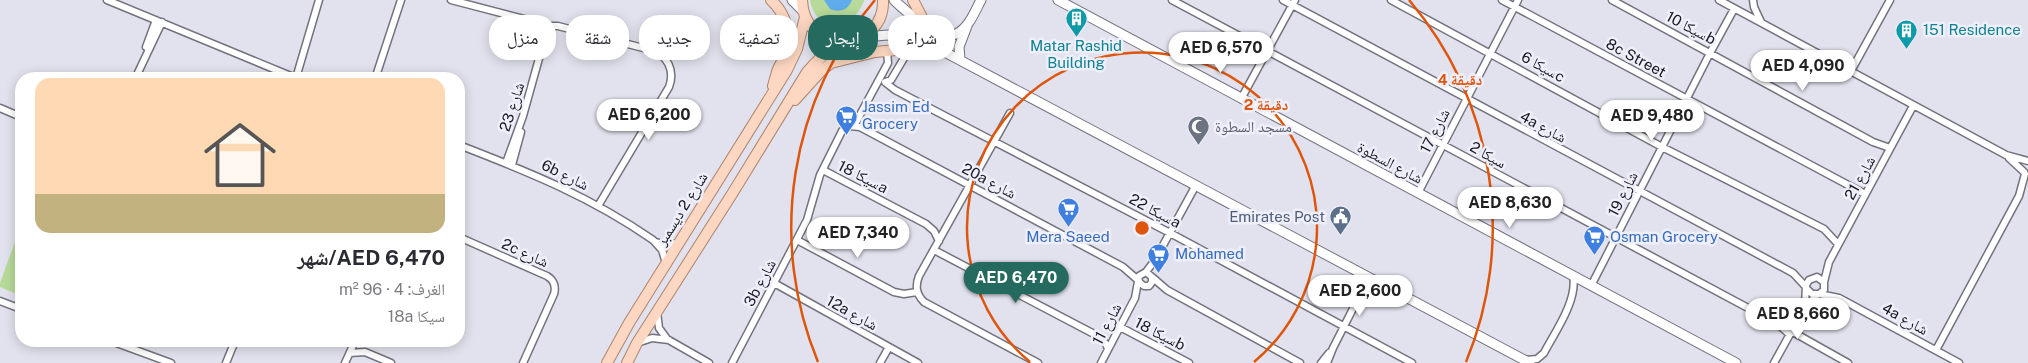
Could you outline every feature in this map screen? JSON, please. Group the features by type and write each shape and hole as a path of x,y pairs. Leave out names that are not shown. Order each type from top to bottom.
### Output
{"main road":[{"path":"772,0 785,20 789,39 788,50 777,70 772,94"},
{"path":"792,0 803,10"},
{"path":"894,0 911,15"},
{"path":"913,0 921,15"},
{"path":"960,59 959,47 967,25 982,0"},
{"name":"شارع السطوة","path":"1058,0 1070,3 1242,99 1736,363"},
{"path":"878,21 883,4"},
{"name":"شارع 2 ديسمبر","path":"607,363 666,263 787,70 797,49 803,10"},
{"path":"955,34 967,25"},
{"path":"783,114 826,66 836,61 886,50"},
{"path":"955,56 1527,362"},
{"path":"627,363 637,343 783,114 799,85 819,60"}],"street":[{"path":"107,0 282,72"},
{"path":"299,72 319,0"},
{"path":"378,72 403,0"},
{"path":"452,0 510,15"},
{"name":"سيكا 2","path":"1172,0 1848,363"},
{"name":"4a شارع","path":"1283,0 1294,3 1466,99 1793,274 1811,278"},
{"name":"سيكا 6c","path":"1391,0 1662,147 1824,229 1838,244"},
{"name":"8c Street","path":"1502,0 1516,3 1687,99 1865,194"},
{"name":"سيكا 10b","path":"1612,0 1873,142 1890,148"},
{"path":"1719,0 2006,156 2028,161 2024,166 2025,175 2019,196 1936,350"},
{"path":"1753,0 1754,7 1762,24"},
{"path":"1851,71 1890,0"},
{"path":"1242,99 1294,3"},
{"name":"شارع 17","path":"1418,193 1516,3"},
{"name":"شارع 19","path":"1592,286 1638,192 1734,9"},
{"path":"138,72 159,21"},
{"path":"556,26 656,51 664,58 670,69 669,87 598,206"},
{"path":"854,126 888,61 886,50"},
{"path":"381,72 383,60"},
{"name":"شارع 23","path":"509,164 539,60"},
{"path":"879,80 886,83 891,80 903,60"},
{"name":"سيكا 22a","path":"886,83 895,90 1170,233 1412,363"},
{"name":"شارع 21","path":"1824,282 1829,262 1838,244 1913,106"},
{"path":"0,108 15,114"},
{"path":"1010,113 920,276 917,286 921,299 928,304 1038,363"},
{"name":"3b شارع","path":"732,363 797,240 810,212 823,170 842,131 854,126"},
{"name":"20a شارع","path":"854,126 860,127 971,185 1123,267 1139,281"},
{"name":"6b شارع","path":"465,146 557,184 598,206 653,240 666,245 680,243"},
{"path":"2006,156 2025,175"},
{"name":"سيكا 18a","path":"823,170 926,224 934,231 939,241"},
{"path":"1148,286 1152,282 1149,274 1155,260 1196,185"},
{"path":"2019,196 2028,186"},
{"name":"2c شارع","path":"465,240 547,276 554,284 554,294 523,363"},
{"name":"6b شارع","path":"653,240 662,250 666,263"},
{"path":"797,240 894,292 904,294 918,292"},
{"path":"934,250 1096,334 1106,344 1108,349"},
{"name":"شارع 21","path":"1811,278 1829,262"},
{"name":"20a شارع","path":"1123,267 1149,274"},
{"path":"1167,290 1142,286 1139,281 1140,274 1149,274 1167,290 1298,361 1307,363"},
{"name":"4a شارع","path":"1793,274 1807,288"},
{"path":"1527,362 1537,359 1544,353 1572,298 1574,288 1573,276"},
{"path":"1321,363 1332,348 1369,277"},
{"path":"1774,363 1805,307 1824,290 1824,282 1820,278 1811,278 1807,282 1805,307"},
{"name":"شارع 11","path":"1101,363 1135,298 1139,281"},
{"name":"4a شارع","path":"1824,282 1839,298 1959,363"},
{"name":"12a شارع","path":"774,284 918,363"},
{"name":"شارع 11","path":"1135,298 1148,286"},
{"path":"1807,288 1812,294 1818,295"},
{"name":"4a شارع","path":"1818,295 1839,298"},
{"path":"0,301 15,307"},
{"path":"657,312 659,328 670,341"},
{"name":"سيكا 18b","path":"1120,327 1189,363"},
{"path":"637,343 652,338 670,341 709,363"},
{"path":"127,347 171,363"},
{"path":"226,363 233,347"},
{"path":"345,363 353,347"},
{"path":"880,363 889,347"},
{"path":"1328,363 1332,348"},
{"path":"350,354 365,352 391,363"}],"green space":[{"path":"810,0 864,0 855,15 816,15 813,11"},
{"path":"15,242 15,293 0,287"}],"water":[{"path":"824,0 852,0 846,8 837,11 830,9"}],"place":[{"name":"Matar Rashid Building","path":"1076,37"},
{"name":"151 Residence","path":"1907,49"},
{"name":"Jassim Ed Grocery","path":"846,135"},
{"name":"مسجد السطوة","path":"1199,146"},
{"name":"Mera Saeed","path":"1068,227"},
{"name":"Emirates Post","path":"1341,236"},
{"name":"Osman Grocery","path":"1594,256"},
{"name":"Mohamed","path":"1159,273"}]}
